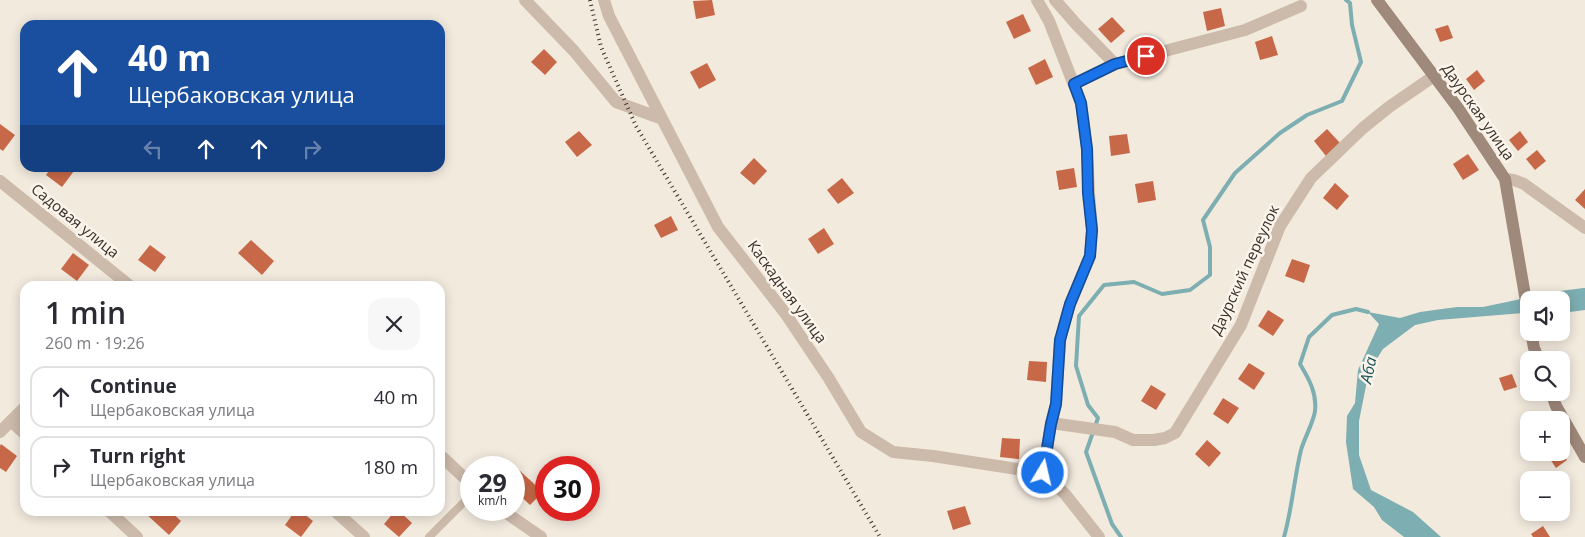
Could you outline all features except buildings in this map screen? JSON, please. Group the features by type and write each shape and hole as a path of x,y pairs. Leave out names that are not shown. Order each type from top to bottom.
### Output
{"street":[{"path":"525,0 574,51 616,102 660,118"},
{"name":"Каскадная улица","path":"604,0 608,16 718,227 785,313 828,378 860,432 893,452 933,456 1043,473"},
{"path":"1037,0 1049,21 1081,103 1086,140 1088,193 1092,230 1090,256 1070,304 1060,340 1056,404 1043,473 1065,494 1099,537"},
{"path":"1055,0 1115,64"},
{"name":"Даурская улица","path":"1377,0 1458,108 1505,180 1524,291"},
{"path":"1074,84 1115,64 1245,30 1301,6"},
{"name":"Даурский переулок","path":"1051,424 1115,432 1133,440 1154,440 1165,438 1175,433 1241,324 1280,226 1311,178 1363,128 1389,107 1434,76"},
{"path":"1505,180 1514,180 1524,184 1585,228"},
{"name":"Садовая улица","path":"0,181 124,281"},
{"path":"1554,401 1585,457"},
{"path":"0,432 20,412"},
{"path":"11,421 20,429"},
{"path":"445,461 460,474"},
{"path":"114,516 137,537"},
{"path":"341,516 364,537"},
{"path":"518,521 541,537"}],"lane":[{"path":"429,537 460,506"}],"water":[{"path":"1520,299 1520,313 1438,320 1415,325 1383,349 1369,371 1359,421 1359,455 1371,490 1413,512 1441,537 1404,537 1382,520 1374,507 1353,489 1346,442 1347,416 1355,403 1358,370 1379,324 1368,312 1400,318 1420,312 1457,307 1483,307"}],"waterway":[{"path":"1121,537 1112,524 1086,452 1098,418 1088,405 1076,366 1079,316 1104,285 1134,282 1162,294 1190,290 1210,275 1210,247 1203,220 1235,173 1280,133 1307,115 1342,101 1361,62 1352,25 1350,3 1346,0"},
{"name":"Аба","path":"1570,301 1585,299"},
{"path":"1284,537 1301,450 1315,411 1314,392 1300,364 1309,337 1332,315 1356,309 1368,312"}],"railway":[{"path":"590,0 601,47 636,126 880,537"}],"route":[{"path":"1043,473 1056,404 1060,340 1070,304 1090,256 1092,230 1088,193 1087,149 1081,103 1074,84 1115,64 1146,56"}]}
